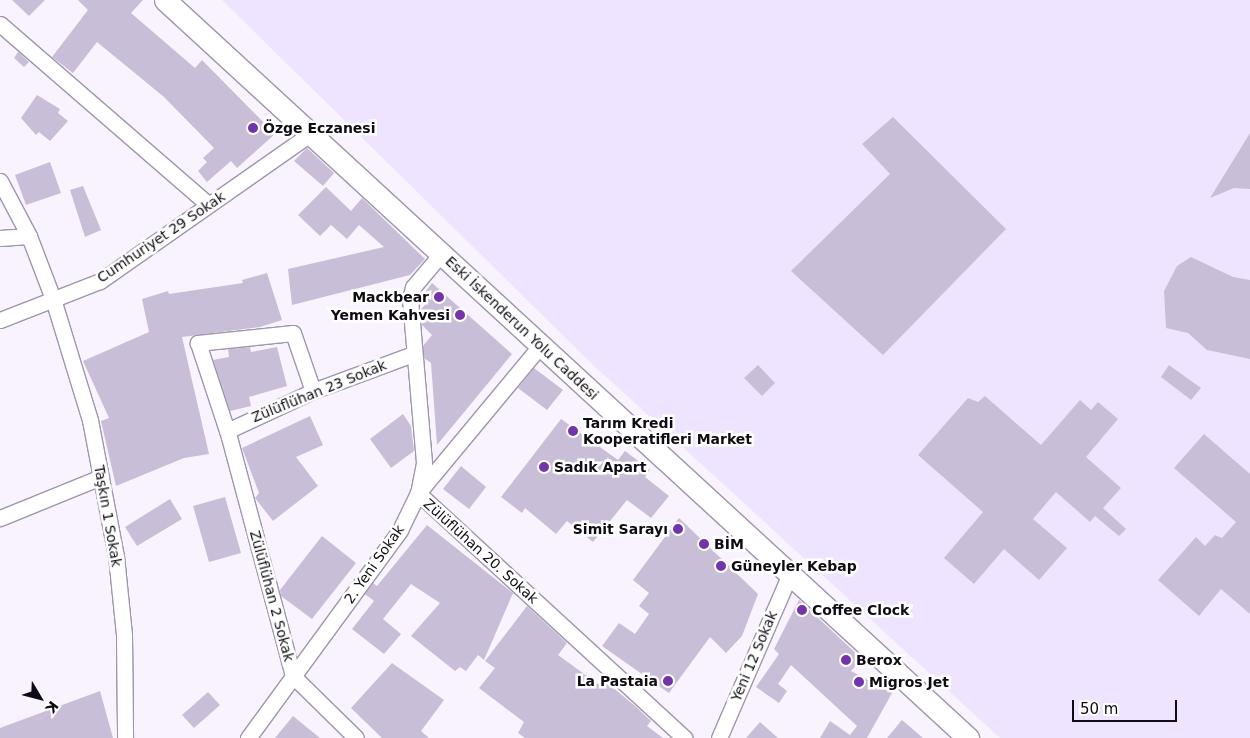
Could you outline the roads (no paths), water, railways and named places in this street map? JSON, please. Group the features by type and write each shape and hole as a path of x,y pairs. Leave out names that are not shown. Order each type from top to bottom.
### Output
{"street":[{"name":"Eski İskenderun Yolu Caddesi","path":"165,0 968,738"},
{"path":"0,24 209,205"},
{"name":"Cumhuriyet 29 Sokak","path":"0,320 100,281 310,134"},
{"name":"Taşkın 1 Sokak","path":"0,181 28,236 52,299 90,420 116,556 124,635 126,738"},
{"path":"0,238 28,236"},
{"name":"Zülüflühan 20. Sokak","path":"441,254 413,287 410,299 413,354 424,463 418,493 684,738"},
{"name":"Zülüflühan 2 Sokak","path":"313,391 293,334 198,343 227,431 294,676 356,738"},
{"name":"2. Yeni Sokak","path":"248,738 400,530 418,493 541,346"},
{"name":"Zülüflühan 23 Sokak","path":"227,431 313,391 413,354"},
{"path":"0,518 101,477"},
{"name":"Yeni 12 Sokak","path":"719,738 790,574"}],"place":[{"name":"Özge Eczanesi","path":"253,128"},
{"name":"Mackbear","path":"439,297"},
{"name":"Yemen Kahvesi","path":"460,315"},
{"name":"Tarım Kredi Kooperatifleri Market","path":"573,431"},
{"name":"Sadık Apart","path":"544,467"},
{"name":"Simit Sarayı","path":"678,529"},
{"name":"BİM","path":"704,544"},
{"name":"Güneyler Kebap","path":"721,566"},
{"name":"Coffee Clock","path":"802,610"},
{"name":"Berox","path":"846,660"},
{"name":"La Pastaia","path":"668,681"},
{"name":"Migros Jet","path":"859,682"}]}
